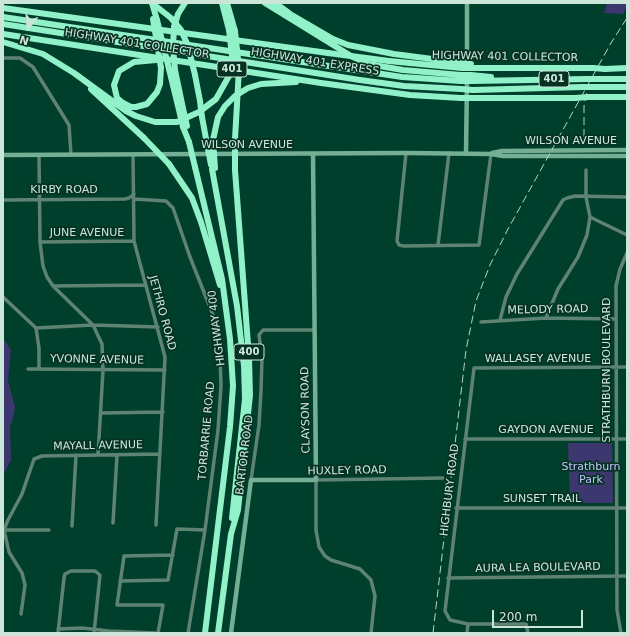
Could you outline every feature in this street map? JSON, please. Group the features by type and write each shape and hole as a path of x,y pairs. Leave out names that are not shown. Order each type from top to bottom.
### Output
{"highway":[{"path":"152,3 155,19 161,68 160,84 157,92 147,104 131,107 117,98 114,85 115,79 119,71 126,66 142,61 179,60"},
{"path":"152,3 171,18 181,30 188,46 195,75 202,117 210,142 241,329 245,386 243,425 231,534"},
{"path":"172,69 174,27 178,14 185,3"},
{"path":"3,42 43,54 74,73 126,111 146,120 163,123 184,120 206,108 219,95 229,76 232,56 232,30 222,3"},
{"name":"400","path":"218,633 231,534 238,510 250,395 249,358 235,170 239,68 227,3"},
{"path":"265,3 351,56 368,64 461,78"},
{"path":"272,3 333,39 348,45 462,65"},
{"path":"275,3 290,14"},
{"name":"HIGHWAY 401 COLLECTOR","path":"3,8 389,61 471,66 604,69 627,68"},
{"name":"HIGHWAY 401 EXPRESS","path":"3,17 402,76 461,78"},
{"path":"155,19 172,69"},
{"name":"HIGHWAY 401 EXPRESS","path":"3,24 404,86 461,90 627,87"},
{"name":"HIGHWAY 401 COLLECTOR","path":"3,34 321,83 410,95 461,98 627,98"},
{"name":"HIGHWAY 400","path":"172,69 217,257 225,301 232,365 232,404 205,633"},
{"path":"74,73 144,138 169,164 192,198 201,222 225,301"},
{"name":"401","path":"461,78 627,79"},
{"path":"210,142 215,124 222,110 228,101 241,91 268,83 321,83"}],"main road":[{"path":"466,153 467,3"},
{"name":"WILSON AVENUE","path":"491,154 502,151 627,150"},
{"name":"WILSON AVENUE","path":"3,155 466,153 503,156 627,156"},
{"name":"CLAYSON ROAD","path":"312,154 316,480"},
{"name":"HUXLEY ROAD","path":"252,480 316,480"},
{"name":"BARTOR ROAD","path":"231,633 252,480"}],"street":[{"path":"3,58 20,58 33,67 69,125 71,155"},
{"path":"406,153 397,241 401,246 479,245 491,154"},
{"path":"438,245 449,153"},
{"name":"JETHRO ROAD","path":"133,154 134,241 165,356 156,525"},
{"path":"39,155 40,242 43,266 47,277 53,286 93,325 102,344 103,370 98,455"},
{"path":"546,318 558,289 584,244 590,217 586,197 586,170"},
{"name":"KIRBY ROAD","path":"3,200 125,199 134,194"},
{"path":"500,320 506,297 517,274 563,200 570,197 627,197"},
{"path":"125,199 130,201 133,205"},
{"name":"TORBARRIE ROAD","path":"134,199 162,200 171,205 213,315 220,355 221,386 218,430 205,530 188,633"},
{"path":"590,217 627,235"},
{"name":"JUNE AVENUE","path":"40,242 134,241"},
{"name":"STRATHBURN BOULEVARD","path":"621,633 618,618 617,576 617,439 615,367 616,281 627,253"},
{"path":"53,286 145,285"},
{"path":"3,298 36,328 39,348 39,368"},
{"name":"MELODY ROAD","path":"481,322 546,318 616,319"},
{"path":"36,328 93,325 158,327"},
{"name":"BARTOR ROAD","path":"252,480 259,425 262,360 259,335 263,330 314,330"},
{"name":"WALLASEY AVENUE","path":"474,368 627,367"},
{"name":"HIGHBURY ROAD","path":"468,624 452,621 446,615 448,578 474,368"},
{"name":"YVONNE AVENUE","path":"28,369 165,370"},
{"path":"101,413 163,412"},
{"name":"GAYDON AVENUE","path":"465,439 627,439"},
{"name":"MAYALL AVENUE","path":"4,530 22,494 34,459 42,456 160,454"},
{"path":"72,526 76,455"},
{"path":"113,523 117,455"},
{"name":"HUXLEY ROAD","path":"316,480 443,478"},
{"name":"CLAYSON ROAD","path":"316,480 316,530 319,548 325,556 331,560 360,569 371,580 375,596 371,633"},
{"name":"SUNSET TRAIL","path":"456,508 627,508"},
{"path":"120,581 168,580 177,529 205,530"},
{"path":"21,614 25,585 22,573 9,552 4,530 49,530"},
{"path":"158,633 163,605 117,605 124,556 173,555"},
{"path":"94,631 100,575 95,571 71,571 65,574 58,631 155,633"},
{"name":"AURA LEA BOULEVARD","path":"448,578 627,576"},
{"path":"467,633 468,624 526,624 528,633"}],"green space":[{"path":"607,3 627,3 627,5 623,14 604,13"},
{"path":"3,338 11,350 8,381 15,407 10,427 11,460 3,475"},
{"name":"Strathburn Park","path":"568,443 612,443 613,503 570,503"}],"railway":[{"path":"433,633 466,350 476,301 490,265 508,229 611,43 627,18"},
{"path":"584,137 584,106 587,92"}]}
